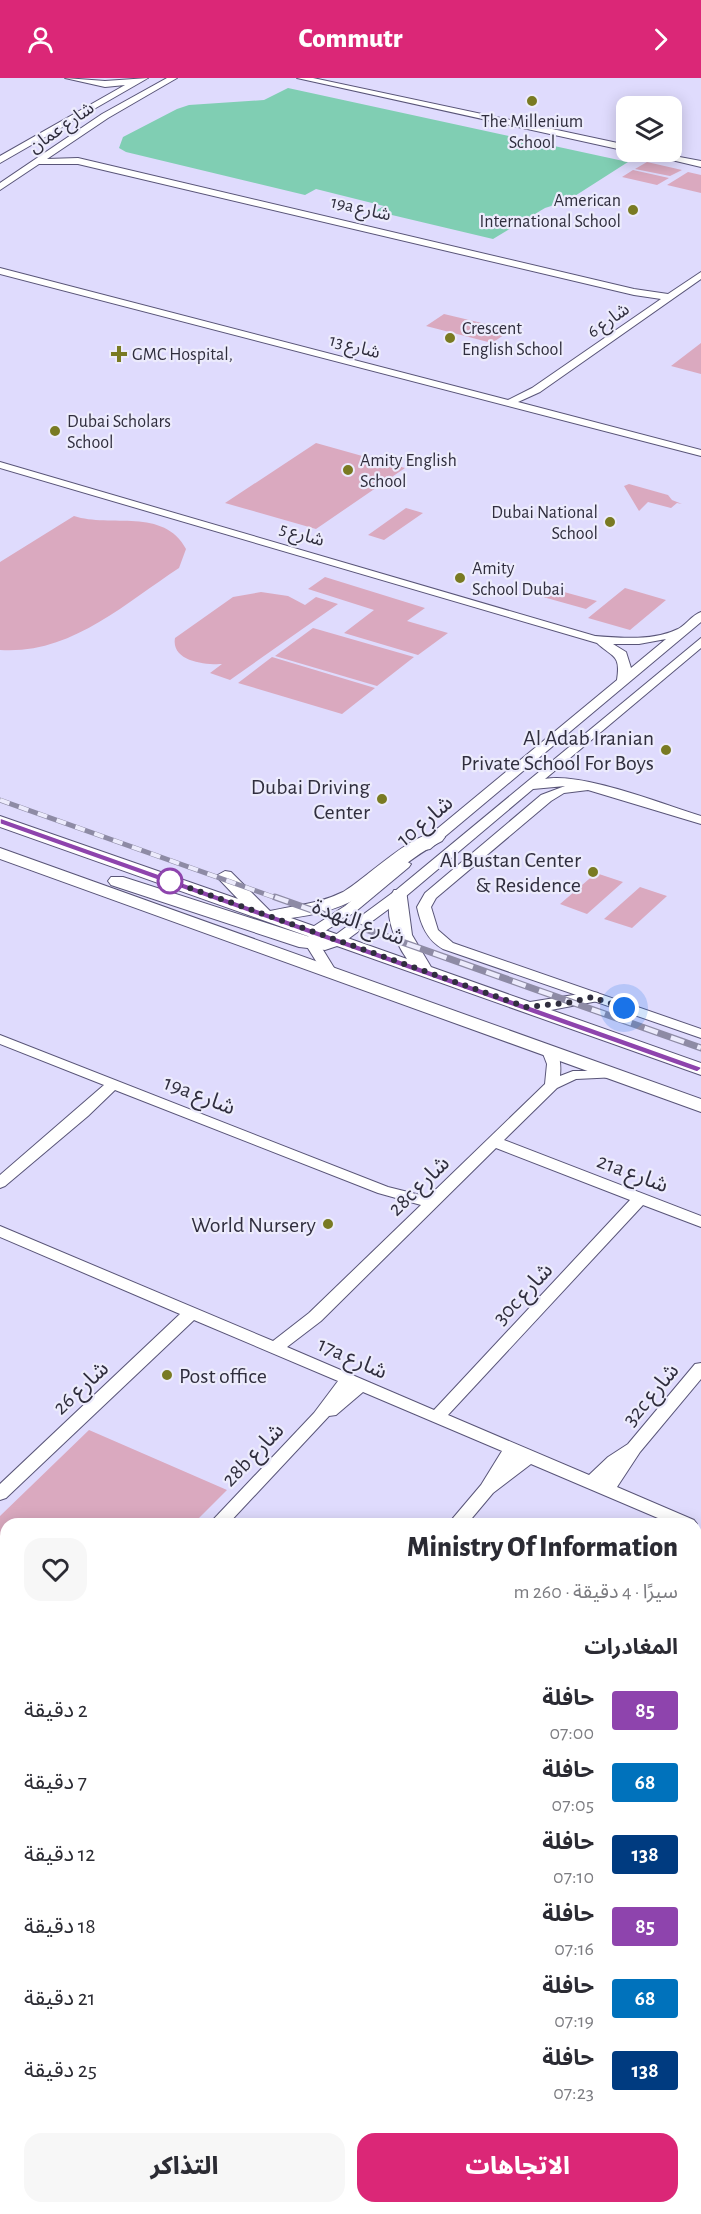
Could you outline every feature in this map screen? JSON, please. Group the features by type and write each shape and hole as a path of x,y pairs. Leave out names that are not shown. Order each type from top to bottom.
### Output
{"main road":[{"name":"شارع النهدة","path":"0,823 319,933 345,936 424,970 701,1069"},
{"path":"225,876 265,914 316,908 339,900 368,883 401,856 436,837"},
{"path":"0,843 319,933"},
{"path":"0,853 701,1106"},
{"path":"400,894 400,927 408,949 424,970"},
{"path":"526,1007 567,1003 592,997"}],"street":[{"path":"69,78 113,84 141,79"},
{"name":"شارع عمان","path":"0,187 64,146 105,116 173,78"},
{"path":"301,78 616,146"},
{"name":"شارع عمان","path":"0,160 141,79"},
{"path":"94,83 108,90 105,99"},
{"path":"64,146 66,152 78,161"},
{"path":"682,160 701,164"},
{"name":"19a شارع","path":"40,162 78,161 636,293 669,297"},
{"name":"شارع 13","path":"0,271 701,453"},
{"name":"شارع 6","path":"514,404 701,275"},
{"name":"19a شارع","path":"636,293 660,304"},
{"name":"شارع 5","path":"0,465 594,639 626,643 648,641 682,631"},
{"name":"شارع 10","path":"319,933 701,616"},
{"name":"شارع 5","path":"594,639 622,655 625,666 622,682"},
{"name":"شارع 10","path":"345,936 421,877 701,642"},
{"path":"561,758 570,775 591,786"},
{"path":"526,787 556,781 591,786 701,820"},
{"path":"591,786 553,794 424,903 434,937 448,946 701,1034"},
{"path":"505,805 510,830"},
{"path":"421,877 460,873"},
{"path":"319,933 329,971"},
{"name":"19a شارع","path":"0,1039 427,1207"},
{"path":"549,1051 554,1065 552,1085"},
{"name":"28c شارع","path":"282,1351 552,1085 573,1075 613,1074"},
{"path":"0,1183 118,1086"},
{"name":"21a شارع","path":"492,1144 701,1222"},
{"name":"30c شارع","path":"437,1417 640,1199"},
{"name":"17a شارع","path":"0,1231 674,1518"},
{"name":"شارع 26","path":"0,1494 191,1313"},
{"name":"32c شارع","path":"599,1486 700,1371"},
{"name":"28b شارع","path":"224,1518 354,1383"},
{"path":"463,1518 487,1489 512,1449"},
{"path":"487,1489 529,1456"}],"shaded area":[{"path":"288,88 616,159 616,162 628,162 567,201 545,208 493,239 375,211 384,206 316,189 305,195 126,152 119,148 123,137 189,105 264,100"},
{"path":"647,162 682,170 670,176 635,169"},
{"path":"633,170 669,178 657,185 622,177"},
{"path":"688,172 701,175 701,193 667,185"},
{"path":"444,314 511,330 492,343 426,326"},
{"path":"701,343 701,374 671,366"},
{"path":"316,443 405,468 316,529 225,503"},
{"path":"629,484 668,495 672,500 682,504 677,503 671,508 648,502 639,511 624,486"},
{"path":"406,508 423,513 384,540 368,535"},
{"path":"74,516 150,523 164,528 176,536 186,549 179,568 117,611 73,636 26,649 0,650 0,562"},
{"path":"325,577 425,608 407,621 448,633 418,655 344,633 374,610 308,589"},
{"path":"625,588 666,600 630,630 588,618"},
{"path":"553,589 597,601 586,609 543,597"},
{"path":"261,592 288,596 305,605 316,597 338,604 230,680 210,673 222,664 206,664 190,660 178,652 175,638 233,597"},
{"path":"313,628 414,657 377,686 275,656"},
{"path":"272,657 375,688 342,714 238,683"},
{"path":"596,873 623,882 587,914 560,904"},
{"path":"640,887 667,896 632,928 604,919"},
{"path":"89,1430 227,1490 199,1518 0,1518"}],"railway":[{"path":"0,800 279,899"},
{"path":"275,897 701,1048"}],"bus line":[{"name":"85","path":"0,821 701,1069"}],"place":[{"name":"The Millenium School","path":"532,101"},
{"name":"American International School","path":"633,210"},
{"name":"Crescent English School","path":"450,338"},
{"name":"GMC Hospital,","path":"119,354"},
{"name":"Dubai Scholars School","path":"55,431"},
{"name":"Amity English School","path":"348,470"},
{"name":"Dubai National School","path":"610,522"},
{"name":"Amity School Dubai","path":"460,578"},
{"name":"Al Adab Iranian Private School For Boys","path":"666,750"},
{"name":"Dubai Driving Center","path":"382,799"},
{"name":"Al Bustan Center & Residence","path":"593,872"},
{"name":"World Nursery","path":"328,1224"},
{"name":"Post office","path":"167,1375"}],"route":[{"path":"170,881 526,1007 567,1003 592,997 624,1008"}]}
